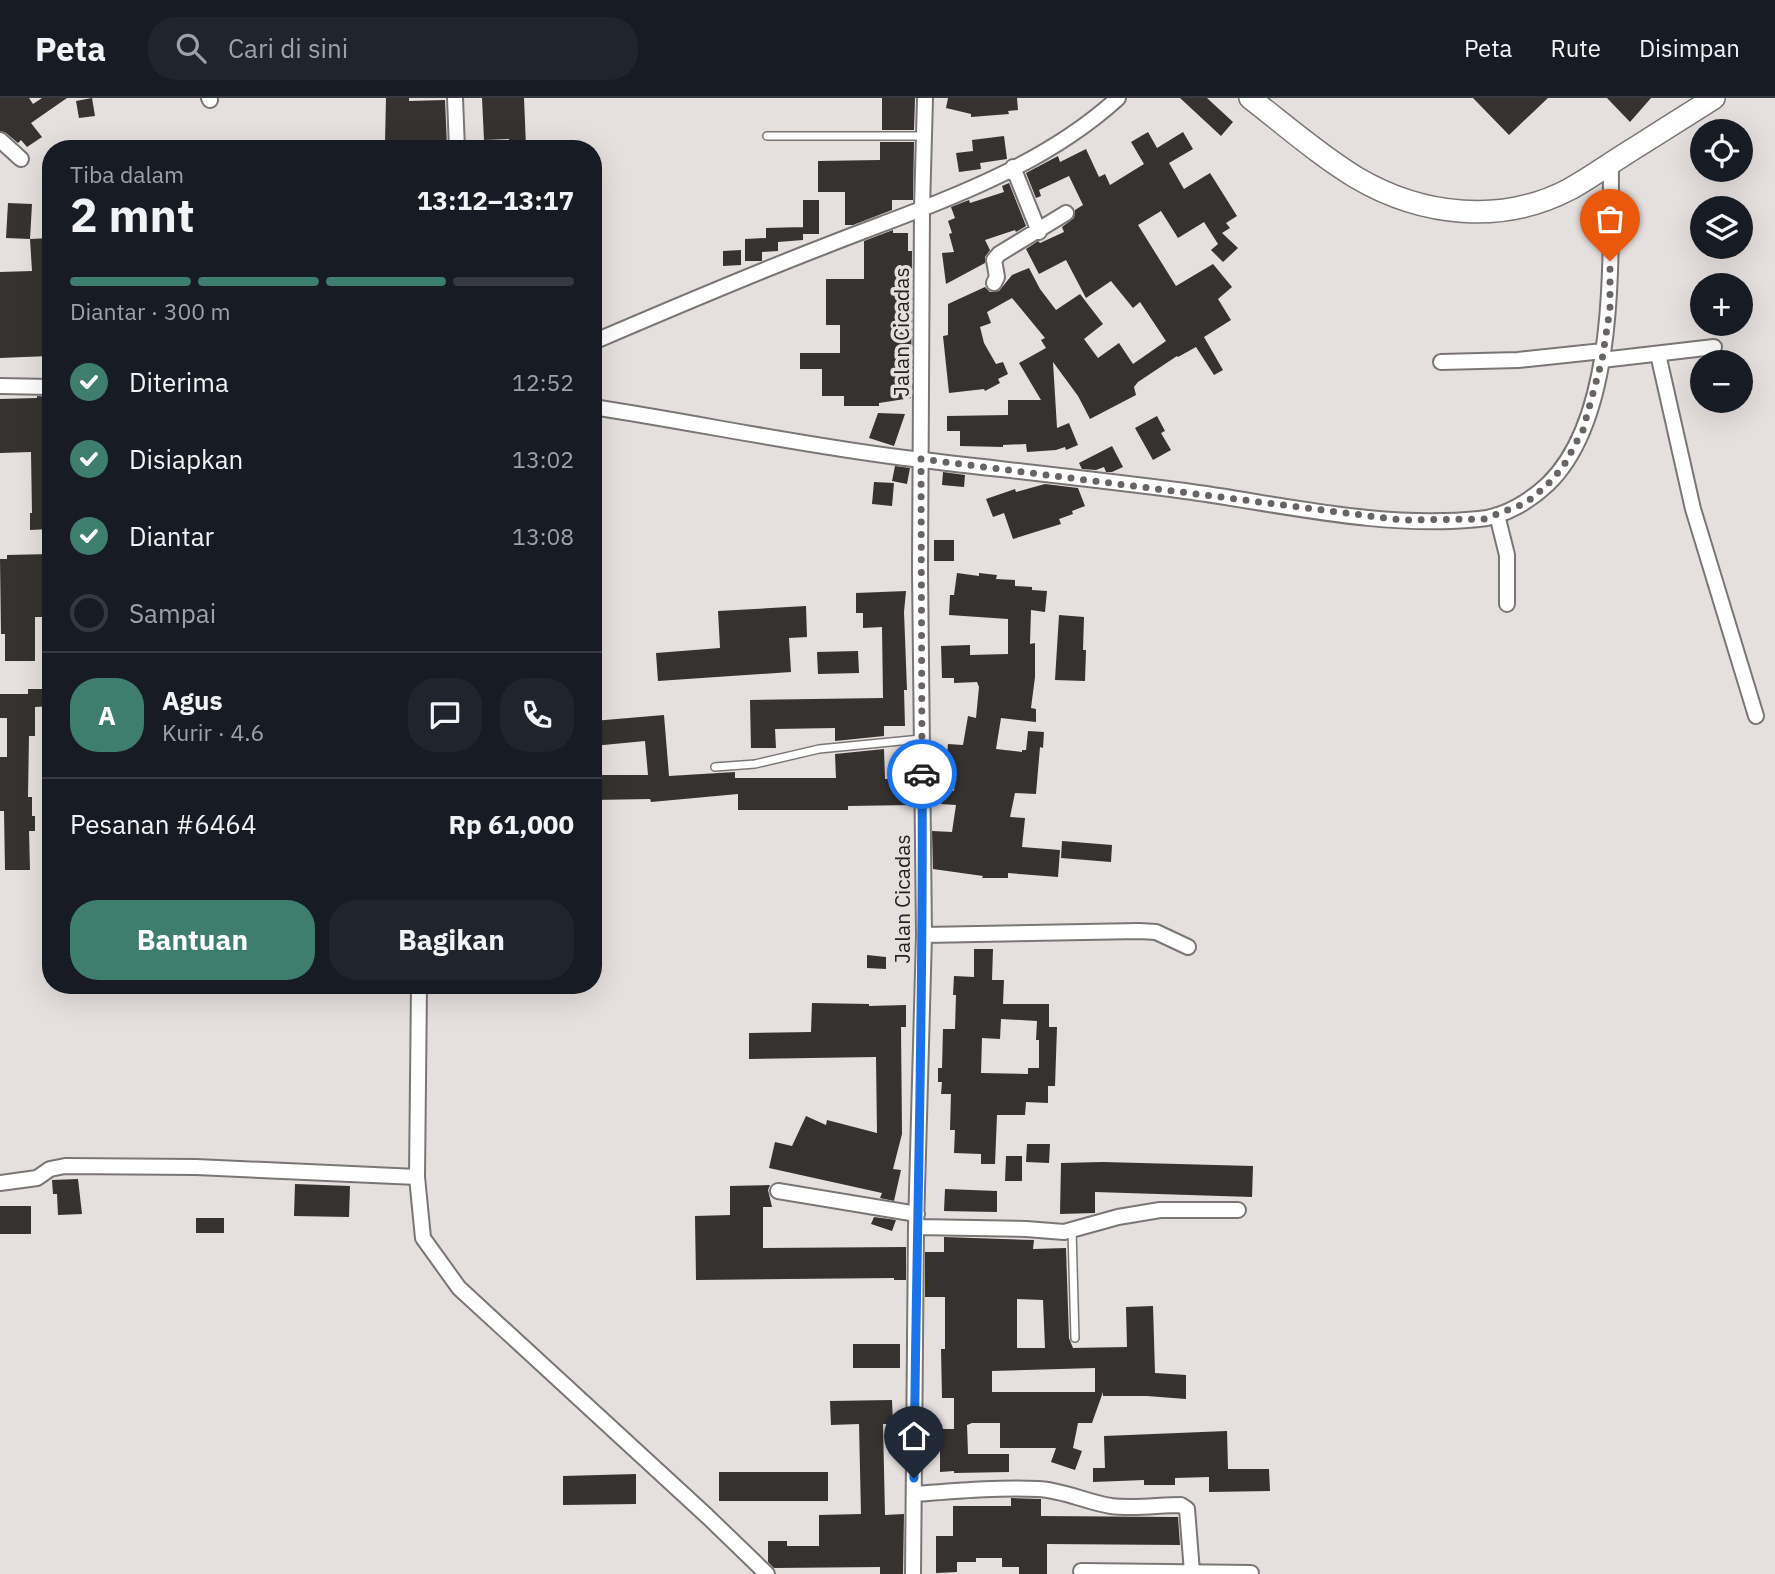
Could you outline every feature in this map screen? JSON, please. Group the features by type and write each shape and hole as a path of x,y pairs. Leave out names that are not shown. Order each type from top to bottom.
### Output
{"main road":[{"path":"1250,98 1357,178 1400,198 1429,206 1486,214 1510,210 1568,190 1714,98"}],"street":[{"path":"455,98 457,140"},
{"name":"Jalan Cicadas","path":"913,1574 916,1220 924,935 921,459 925,98"},
{"path":"602,338 824,246 922,209 1013,167 1055,147 1092,122 1118,98"},
{"path":"0,140 21,159"},
{"path":"602,408 921,459 1401,520 1484,519 1526,503 1563,467 1583,430 1602,356 1610,309 1611,163"},
{"path":"1013,167 1039,232"},
{"path":"994,283 997,277 994,260 999,254 1039,232 1066,212"},
{"path":"1441,362 1658,354 1714,347"},
{"path":"1658,354 1693,509 1756,716"},
{"path":"0,386 42,387"},
{"path":"1497,515 1507,555 1507,604"},
{"path":"924,935 1139,931 1156,932 1188,947"},
{"path":"419,994 417,1177 423,1238 459,1288 767,1574"},
{"path":"0,1183 37,1178 50,1169 65,1166 196,1167 417,1177"},
{"path":"778,1191 916,1220 1064,1232 1118,1217 1160,1210 1238,1210"},
{"path":"914,1494 1039,1489 1114,1506 1181,1505 1187,1509 1192,1572"},
{"path":"1081,1571 1251,1573"}],"lane":[{"path":"767,136 925,136"},
{"path":"715,767 755,764 820,749 922,739"},
{"path":"1072,1230 1075,1338"}],"building":[{"path":"0,98 29,98 33,104 42,98 67,98 31,123 42,137 27,147 21,140 18,143 0,131"},
{"path":"92,98 95,116 79,118 76,101"},
{"path":"386,98 409,98 409,101 445,100 447,140 385,140"},
{"path":"482,98 524,98 526,140 484,140"},
{"path":"882,98 915,98 914,130 882,130"},
{"path":"948,98 1017,98 1018,110 1008,111 1009,114 971,117 971,114 946,108"},
{"path":"1180,98 1207,98 1233,122 1221,136"},
{"path":"1473,98 1548,98 1509,135"},
{"path":"1607,98 1651,98 1630,122"},
{"path":"1148,132 1157,148 1183,132 1193,149 1169,163 1184,189 1210,173 1237,216 1226,223 1230,228 1222,233 1238,248 1223,262 1211,250 1218,244 1204,222 1178,238 1161,211 1138,225 1176,286 1213,264 1232,287 1218,299 1231,320 1204,337 1223,370 1214,375 1196,347 1177,356 1138,382 1134,387 1136,395 1090,419 1078,396 1053,362 1057,428 1069,423 1078,445 1066,450 1065,447 1027,452 1026,444 1003,447 960,446 960,431 947,431 947,416 1008,415 1008,400 1041,400 1019,363 1046,348 1041,340 1045,338 1012,298 987,312 991,323 980,327 984,343 996,364 1003,362 1008,374 998,379 1000,383 985,391 949,393 943,336 948,335 948,304 985,287 990,292 999,291 1012,275 1029,268 1040,289 1056,310 1080,294 1103,324 1084,339 1098,358 1119,343 1133,364 1166,341 1140,302 1133,308 1111,281 1086,298 1066,260 1039,274 1026,249 1038,241 1040,243 1064,232 1062,227 1074,218 1075,210 1083,205 1069,176 1039,190 1041,196 1036,198 1026,173 1058,156 1060,162 1086,149 1099,177 1105,174 1110,185 1144,164 1131,142"},
{"path":"1004,136 1007,159 980,163 981,169 959,172 956,153 973,151 972,140"},
{"path":"880,142 914,142 913,200 892,200 892,210 853,225 845,225 845,192 818,192 818,161 880,160"},
{"path":"1009,183 1026,226 1016,232 1015,230 985,240 990,250 985,257 985,263 946,284 942,253 954,252 948,221 955,218 951,207 1004,192 1002,186"},
{"path":"803,200 819,200 819,234 803,234"},
{"path":"8,203 32,204 30,239 6,238"},
{"path":"803,227 803,240 778,242 778,251 762,252 762,261 745,261 745,239 766,238 766,228"},
{"path":"893,230 893,233 908,233 908,251 912,251 911,398 879,403 879,406 844,406 844,396 822,396 822,369 800,369 800,353 840,353 840,325 826,325 826,279 864,279 864,241"},
{"path":"42,238 42,356 0,358 0,272 32,271 30,239"},
{"path":"741,250 741,265 723,266 723,251"},
{"path":"42,396 42,529 30,530 31,452 0,453 0,399"},
{"path":"878,413 905,414 894,446 869,438"},
{"path":"1157,416 1165,431 1161,433 1171,450 1153,460 1135,428"},
{"path":"1112,446 1123,467 1112,472 1106,472 1104,467 1096,470 1082,469 1079,463"},
{"path":"895,466 910,468 907,484 892,481"},
{"path":"943,472 965,475 964,487 942,485"},
{"path":"874,482 894,483 892,506 872,504"},
{"path":"1045,484 1078,488 1085,506 1059,519 1061,524 1013,539 1004,513 993,517 986,499 1015,489 1016,492"},
{"path":"934,540 954,540 954,561 934,561"},
{"path":"42,554 42,617 35,617 35,661 5,661 5,634 1,634 0,559 7,559 7,555"},
{"path":"957,573 997,575 996,579 1015,580 1015,586 1047,591 1045,612 1031,610 1030,644 1035,643 1035,677 1031,708 1036,709 1036,722 1001,718 996,749 1022,752 1026,750 1028,731 1044,732 1036,794 1015,793 1010,817 1025,818 1022,847 1060,850 1058,877 1008,873 1008,878 982,878 983,876 933,869 932,831 952,832 956,805 941,804 942,790 954,791 956,766 946,765 948,744 963,745 968,716 976,718 979,687 977,682 954,683 954,678 942,678 941,646 970,645 970,655 1008,654 1008,619 949,615 950,595 954,595"},
{"path":"906,591 905,726 884,726 884,736 835,741 835,728 775,729 776,748 751,748 750,700 883,698 882,627 863,628 863,613 856,613 856,593"},
{"path":"806,606 807,637 789,638 791,672 658,681 656,653 720,648 718,611"},
{"path":"1059,615 1084,617 1085,681 1055,680"},
{"path":"858,651 859,673 818,674 817,652"},
{"path":"28,689 42,689 42,707 35,707 35,736 29,736 28,797 32,797 32,816 35,816 35,831 29,831 30,870 5,870 4,811 0,811 0,757 7,757 7,718 0,718 0,694 28,694"},
{"path":"664,715 669,776 735,772 735,778 836,778 835,754 884,749 885,779 913,778 913,805 848,806 848,810 738,810 738,794 651,802 650,799 602,800 602,775 648,775 645,741 602,745 602,720"},
{"path":"1062,841 1112,845 1111,862 1061,858"},
{"path":"974,949 993,949 992,980 1004,980 1003,1004 1049,1004 1049,1027 1057,1027 1055,1086 1048,1086 1048,1103 1026,1102 1025,1115 997,1115 995,1164 981,1164 981,1154 954,1153 955,1130 950,1130 951,1094 941,1094 942,1082 938,1082 938,1068 942,1068 943,1029 955,1029 954,976 974,977","holes":["1001,1019 1037,1021 1039,1068 1028,1068 1028,1074 981,1073 982,1038 1000,1039"]},
{"path":"867,955 886,957 886,969 867,968"},
{"path":"812,1003 906,1005 906,1027 901,1027 902,1134 893,1169 901,1170 894,1201 880,1198 882,1193 769,1168 775,1142 792,1146 806,1116 826,1125 827,1120 877,1133 876,1057 749,1059 749,1033 811,1032"},
{"path":"1027,1144 1050,1144 1049,1163 1026,1162"},
{"path":"1006,1156 1022,1156 1022,1181 1005,1181"},
{"path":"1061,1163 1253,1166 1252,1197 1095,1192 1095,1213 1060,1214"},
{"path":"78,1179 82,1214 58,1215 57,1194 53,1194 52,1180"},
{"path":"295,1184 350,1186 349,1217 294,1216"},
{"path":"770,1185 768,1190 772,1207 763,1207 763,1248 906,1247 906,1280 696,1280 695,1216 730,1215 730,1186"},
{"path":"945,1189 997,1191 997,1212 944,1211"},
{"path":"0,1206 31,1206 31,1234 0,1234"},
{"path":"874,1217 896,1220 892,1231 871,1224"},
{"path":"196,1218 224,1218 224,1233 196,1233"},
{"path":"944,1237 1034,1240 1033,1249 1066,1248 1069,1338 1073,1348 1127,1347 1126,1307 1153,1306 1155,1373 1186,1375 1186,1399 1103,1396 1103,1392 1092,1423 1078,1423 1073,1448 1082,1451 1075,1470 1051,1462 1056,1448 1000,1448 1000,1423 972,1423 967,1425 968,1454 1009,1454 1009,1472 940,1472 940,1429 954,1429 954,1398 942,1398 941,1349 945,1349 945,1297 925,1297 925,1252 944,1252","holes":["1017,1299 1043,1300 1045,1348 1017,1348","1095,1368 1095,1392 992,1392 992,1371"]},
{"path":"853,1344 900,1344 900,1368 853,1368"},
{"path":"892,1400 893,1424 883,1424 885,1515 904,1514 903,1574 880,1574 880,1567 774,1568 768,1562 768,1541 787,1541 787,1546 819,1546 819,1515 861,1514 859,1424 831,1425 830,1401"},
{"path":"1227,1431 1228,1469 1269,1469 1270,1491 1209,1492 1209,1477 1175,1478 1175,1485 1144,1485 1144,1480 1093,1482 1093,1468 1105,1468 1104,1436"},
{"path":"719,1472 828,1472 828,1501 719,1501"},
{"path":"636,1474 636,1504 563,1505 563,1476"},
{"path":"1011,1498 1041,1499 1041,1516 1178,1517 1180,1545 1047,1544 1047,1574 1019,1574 1019,1567 1002,1567 1002,1558 976,1558 976,1562 957,1562 957,1572 936,1573 936,1536 953,1536 953,1506 1011,1506"}],"way so far":[{"path":"922,774 921,459 1401,520 1484,519 1526,503 1547,485 1563,467 1583,430 1602,360 1610,309 1610,261"}],"route":[{"path":"914,1478 916,1227 924,935 922,774"}]}
